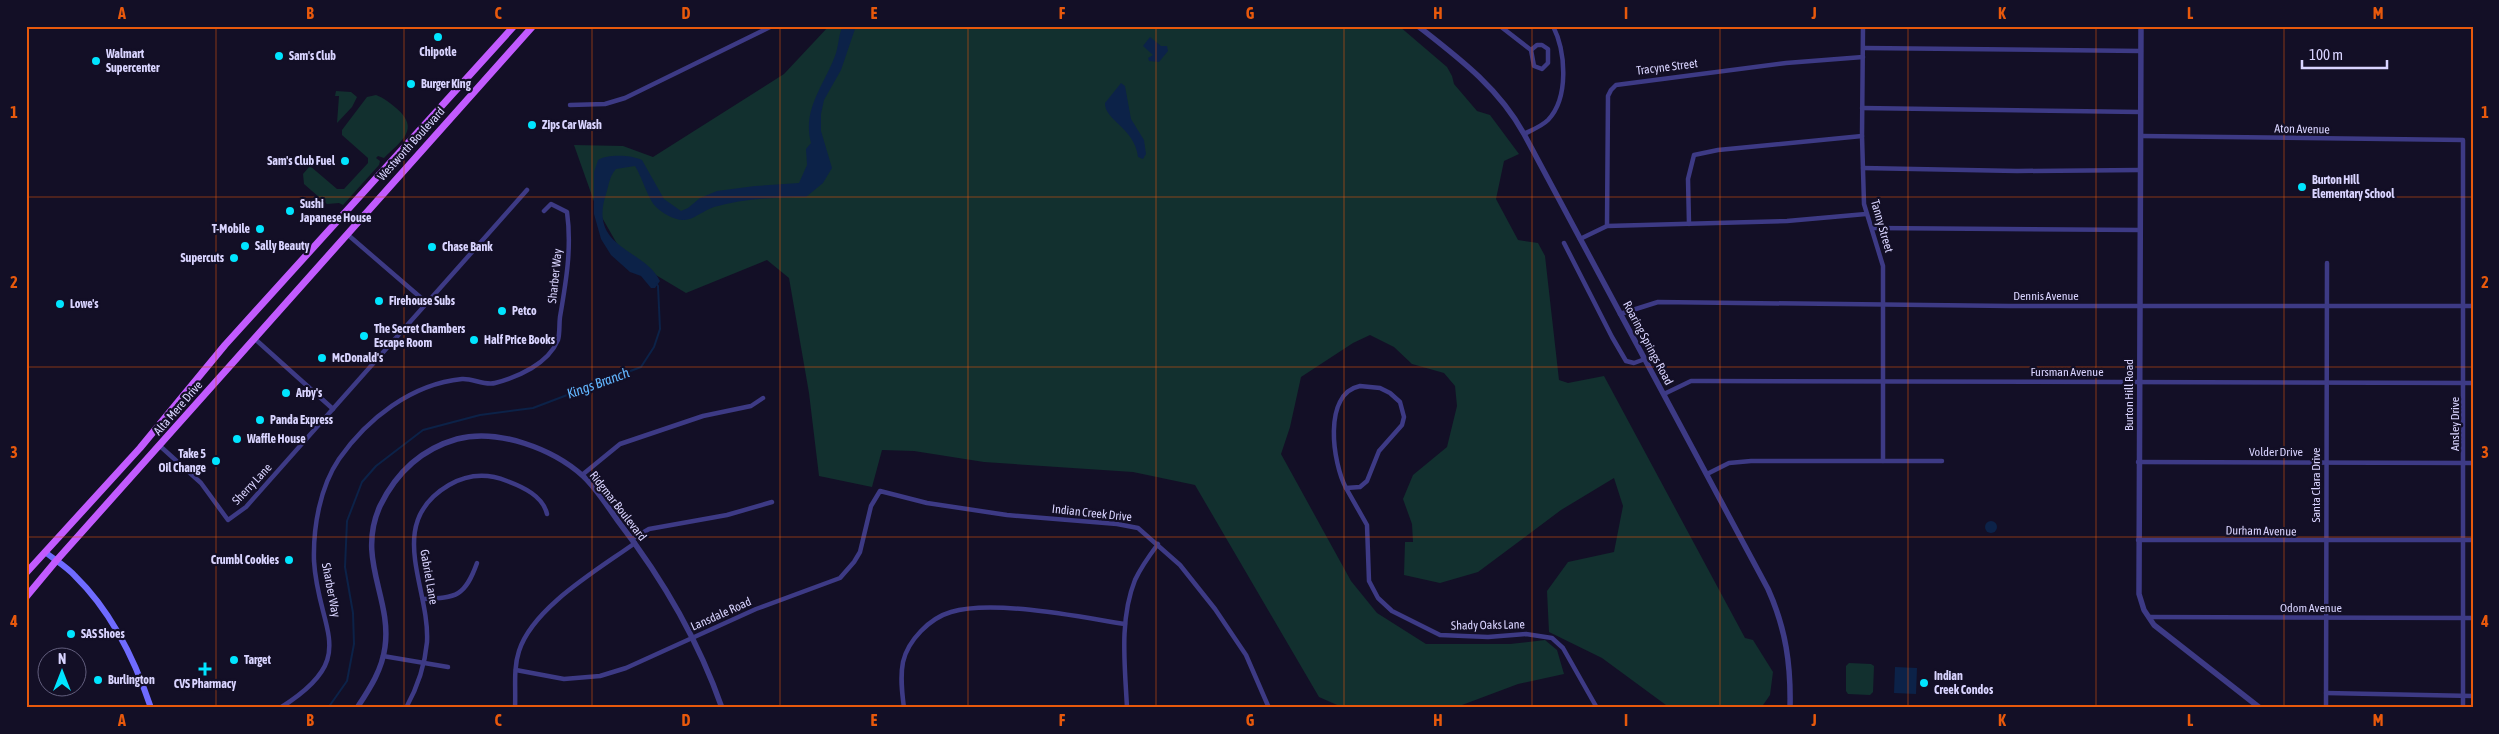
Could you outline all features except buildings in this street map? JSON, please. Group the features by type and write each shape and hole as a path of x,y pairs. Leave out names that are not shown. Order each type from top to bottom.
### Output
{"main road":[{"name":"Westworth Boulevard","path":"337,223 514,26"},
{"name":"Westworth Boulevard","path":"346,233 533,26"},
{"name":"Alta Mere Drive","path":"26,573 140,448 195,379 337,223"},
{"name":"Alta Mere Drive","path":"26,597 56,560 255,339 346,233"},
{"path":"45,552 74,574 111,621 138,675 151,708"}],"street":[{"path":"570,105 606,104 625,98 772,26"},
{"name":"Roaring Springs Road","path":"1418,26 1477,74 1507,106 1524,134 1768,590 1781,620 1789,659 1790,708"},
{"path":"1500,26 1530,50 1533,64 1542,69 1548,64 1548,49"},
{"path":"1524,134 1549,119 1557,106 1562,88 1560,48 1553,26"},
{"name":"Tanny Street","path":"1863,26 1862,136 1866,214 1873,228 1883,266 1883,461"},
{"name":"Burton Hill Road","path":"2141,26 2139,594 2149,617 2167,636 2260,708"},
{"path":"1530,50 1540,44 1548,49 1560,48"},
{"path":"1864,48 2141,51"},
{"name":"Tracyne Street","path":"1607,226 1608,96 1616,85 1786,62 1863,57"},
{"path":"1862,108 2140,112"},
{"path":"1689,224 1688,180 1689,168 1694,155 1718,150 1862,136"},
{"name":"Aton Avenue","path":"2141,136 2463,140"},
{"name":"Ansley Drive","path":"2463,140 2462,307 2465,383 2464,708"},
{"path":"1863,168 2017,171 2140,170"},
{"name":"Sherry Lane","path":"160,446 201,483 228,520 246,507 527,190"},
{"name":"Sharber Way","path":"280,708 303,693 316,681 326,661 330,644 314,561 316,524 322,497 334,471 354,439 370,423 392,406 418,392 462,379 492,384 535,368 558,340 566,290 570,232 567,212 552,204 544,211"},
{"path":"1580,239 1607,226 1787,221 1866,214"},
{"path":"1873,228 2140,230"},
{"path":"346,233 427,303"},
{"path":"1564,243 1626,361 1634,363 1645,358"},
{"name":"Santa Clara Drive","path":"2326,708 2327,263"},
{"name":"Dennis Avenue","path":"1620,314 1658,302 2139,306 2473,306"},
{"path":"255,339 332,409"},
{"name":"Fursman Avenue","path":"1664,394 1690,381 2473,383"},
{"name":"Shady Oaks Lane","path":"1346,488 1360,487 1367,481 1379,451 1402,425 1404,412 1400,402 1390,393 1380,388 1353,388 1345,393 1340,402 1335,422 1334,455 1346,488 1367,524 1369,581 1378,598 1392,611 1440,635 1488,637 1526,634 1552,638 1563,648 1597,708"},
{"path":"582,475 610,450 626,441 703,416 751,406 763,398"},
{"name":"Ridgmar Boulevard","path":"358,708 375,681 383,656 386,638 374,577 371,541 380,508 400,475 412,462 444,443 462,438 489,437 542,451 582,475 633,541 670,595 692,638 722,708"},
{"path":"1707,474 1729,463 1750,461 1942,461"},
{"name":"Volder Drive","path":"2138,462 2473,463"},
{"name":"Gabriel Lane","path":"406,708 415,689 423,663 427,625 423,599 414,564 414,532 424,508 442,489 464,478 488,476 518,486 532,494 545,505 546,514"},
{"name":"Indian Creek Drive","path":"880,491 927,503 1007,515 1130,525 1138,528 1180,565 1215,608 1246,655 1269,708"},
{"name":"Lansdale Road","path":"516,670 564,679 600,676 626,668 756,609 821,586 845,574 860,552 871,506 880,491"},
{"path":"515,708 516,670 520,648 536,622 558,598 649,530 709,519 772,502"},
{"name":"Durham Avenue","path":"2138,540 2473,540"},
{"path":"1127,708 1125,624 1134,582 1142,566 1158,544"},
{"path":"423,599 436,599 462,592 470,582 477,563"},
{"path":"904,708 902,677 908,649 928,624 951,612 976,607 1030,610 1125,624"},
{"name":"Odom Avenue","path":"2149,617 2473,618"},
{"path":"383,656 448,667"},
{"path":"2326,693 2473,696"}],"green space":[{"path":"829,26 1399,26 1447,67 1454,84 1477,111 1490,115 1519,154 1504,161 1496,199 1518,240 1538,243 1545,256 1559,380 1568,383 1604,376 1745,638 1753,640 1773,672 1770,695 1761,708 1670,708 1602,658 1549,632 1547,591 1568,562 1614,552 1623,506 1614,478 1561,510 1478,572 1440,583 1404,575 1405,542 1413,542 1412,524 1403,499 1413,475 1447,447 1457,406 1455,386 1444,373 1412,364 1394,347 1370,335 1353,343 1301,377 1290,427 1281,454 1351,581 1377,613 1426,644 1510,644 1545,640 1557,650 1564,674 1518,684 1454,708 1344,708 1319,697 1195,485 1133,472 984,462 914,451 882,450 872,487 819,476 809,393 789,278 767,260 686,293 624,256 596,207 574,145 623,146 653,157 784,74"},
{"path":"336,91 351,92 357,97 352,107 337,123 339,96 335,96"},
{"path":"376,95 389,102 403,115 407,122 408,129 406,134 384,158 378,156 376,158 380,161 379,165 343,205 339,203 327,204 304,184 303,174 310,166 337,189 344,189 368,163 368,158 342,135 342,130 367,97"},
{"path":"1849,663 1871,664 1874,666 1873,692 1870,695 1848,694 1846,691 1846,666"}],"water":[{"path":"843,26 856,26 841,70 824,100 821,114 821,131 832,168 823,183 806,197 736,202 710,208 690,219 683,220 668,216 656,207 650,199 635,166 616,169 611,178 602,212 605,226 611,237 620,246 642,261 660,281 655,288 651,288 641,276 630,272 611,255 601,239 594,214 594,172 598,160 602,158 620,156 642,160 664,199 681,211 700,198 717,191 799,183 807,165 806,149 811,143 809,120 812,109 835,56"},
{"path":"1150,37 1161,46 1167,46 1168,51 1159,62 1149,61 1148,58 1153,55 1143,46"},
{"path":"1121,83 1125,86 1131,119 1144,140 1146,154 1143,159 1138,157 1136,147 1131,139 1109,115 1106,109 1105,103"},
{"path":"1991,521 1997,527 1991,533 1985,527"},
{"path":"1895,667 1917,668 1916,694 1894,693"}],"waterway":[{"name":"Kings Branch","path":"328,708 347,681 354,644 353,613 345,567 347,521 362,482 376,466 423,430 480,415 533,408 641,367 654,347 660,329 658,286 656,283"}],"place":[{"name":"Chipotle","path":"438,37"},
{"name":"Sam's Club","path":"279,56"},
{"name":"Walmart Supercenter","path":"96,61"},
{"name":"Burger King","path":"411,84"},
{"name":"Zips Car Wash","path":"532,125"},
{"name":"Sam's Club Fuel","path":"345,161"},
{"name":"Burton Hill Elementary School","path":"2302,187"},
{"name":"Sushi Japanese House","path":"290,211"},
{"name":"T-Mobile","path":"260,229"},
{"name":"Sally Beauty","path":"245,246"},
{"name":"Chase Bank","path":"432,247"},
{"name":"Supercuts","path":"234,258"},
{"name":"Firehouse Subs","path":"379,301"},
{"name":"Lowe's","path":"60,304"},
{"name":"Petco","path":"502,311"},
{"name":"The Secret Chambers Escape Room","path":"364,336"},
{"name":"Half Price Books","path":"474,340"},
{"name":"McDonald's","path":"322,358"},
{"name":"Arby's","path":"286,393"},
{"name":"Panda Express","path":"260,420"},
{"name":"Waffle House","path":"237,439"},
{"name":"Take 5 Oil Change","path":"216,461"},
{"name":"Crumbl Cookies","path":"289,560"},
{"name":"SAS Shoes","path":"71,634"},
{"name":"Target","path":"234,660"},
{"name":"CVS Pharmacy","path":"205,669"},
{"name":"Burlington","path":"98,680"},
{"name":"Indian Creek Condos","path":"1924,683"}]}
